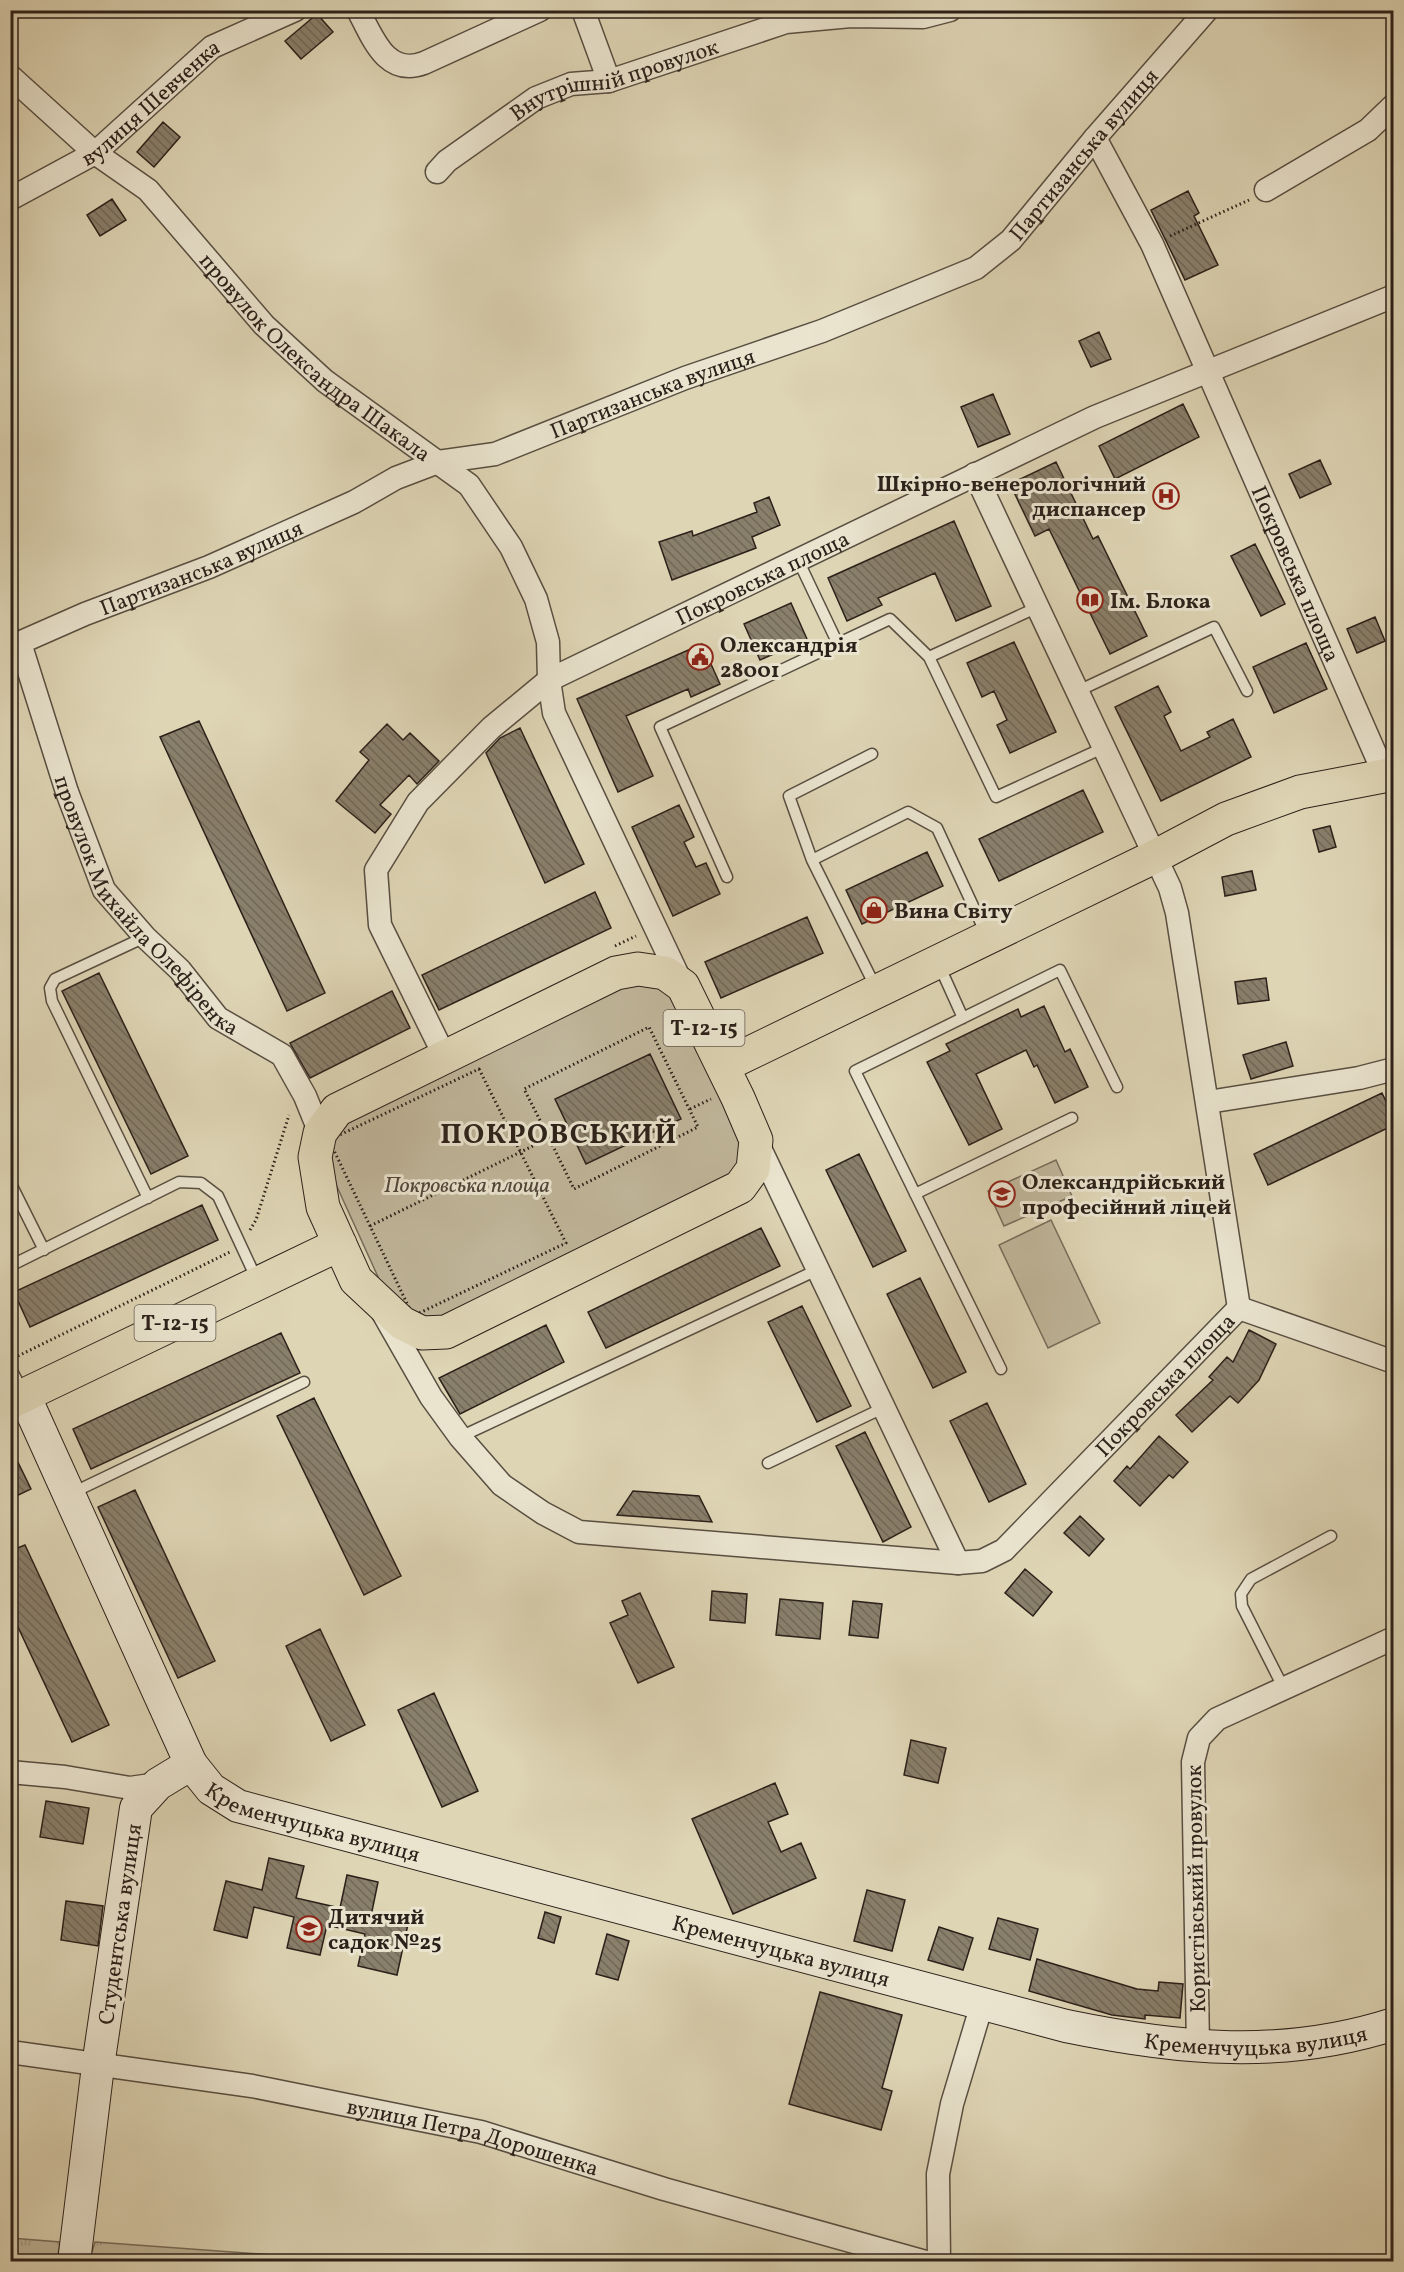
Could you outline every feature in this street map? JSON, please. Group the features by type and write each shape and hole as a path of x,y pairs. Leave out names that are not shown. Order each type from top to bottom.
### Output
{"highway":[{"name":"Покровська площа","path":"720,1081 878,991 1156,856 1226,819 1300,792 1389,775"},
{"name":"Покровська площа","path":"683,986 665,973 638,969 616,973 337,1110 320,1133 315,1157 323,1207 356,1280 377,1304 402,1323 422,1333 446,1332 740,1187 753,1169 756,1140"},
{"name":"Т-12-15","path":"683,986 720,1081 756,1140"},
{"name":"Т-12-15","path":"15,1388 258,1283 340,1244"}],"street":[{"name":"вулиця Шевченка","path":"10,199 95,153 212,47 295,10"},
{"path":"358,10 386,58 404,67 424,63 540,10"},
{"path":"583,10 609,81"},
{"name":"Внутрішній провулок","path":"437,172 447,161 536,98 571,84 609,81 786,22 851,16 923,17 950,10"},
{"name":"Партизанська вулиця","path":"15,645 209,567 354,502 396,478 438,462 495,454 685,378 822,331 976,268 1011,240 1095,138 1207,10"},
{"name":"провулок Олександра Шакала","path":"10,76 95,153 148,190 264,325 326,381 469,485 511,547 536,599 548,642 549,680"},
{"path":"1266,190 1368,130 1394,105"},
{"name":"Покровська площа","path":"1095,138 1152,244 1389,775"},
{"path":"1209,371 1394,296"},
{"name":"Покровська площа","path":"445,1057 380,925 376,870 418,802 491,728 549,680 1095,417 1209,371"},
{"name":"Покровська площа","path":"377,1304 431,1397 460,1437 502,1485 543,1513 579,1532 958,1563 982,1561 1004,1550 1239,1308 1177,913 1156,856 975,474"},
{"name":"провулок Михайла Олефіренка","path":"15,645 104,890 145,937 180,970 218,1018 282,1055 305,1096 320,1133"},
{"path":"549,680 554,714 683,986"},
{"path":"1208,1102 1359,1078 1394,1068"},
{"path":"756,1140 958,1563"},
{"path":"1239,1308 1394,1362"},
{"path":"15,1388 69,1494 191,1764"},
{"name":"Користівський провулок","path":"1198,2046 1194,1749 1207,1727 1217,1719 1394,1638"},
{"name":"Студентська вулиця","path":"74,2262 98,2066 136,1808 158,1784 191,1764"},
{"name":"Кременчуцька вулиця","path":"191,1764 211,1789 238,1806 1066,2026 1145,2042 1251,2048 1299,2046 1394,2024"},
{"path":"10,1772 65,1777 130,1788 158,1784"},
{"path":"939,2262 938,2174 952,2104 982,2004"},
{"name":"вулиця Петра Дорошенка","path":"10,2052 252,2086 482,2132 664,2189 926,2262"}],"lane":[{"path":"798,560 837,642"},
{"path":"929,657 1038,607"},
{"path":"727,878 660,727 890,619 929,657 996,797 1105,747"},
{"path":"1078,691 1214,627 1247,691"},
{"path":"872,754 789,796 812,860 878,991"},
{"path":"812,860 908,812 937,828 988,938"},
{"path":"145,937 55,978 50,988 52,1001 148,1198"},
{"path":"938,962 963,1018"},
{"path":"1001,1369 855,1071 1059,970 1117,1087"},
{"path":"915,1194 1072,1118"},
{"path":"10,1182 44,1250"},
{"path":"10,1266 179,1182 201,1183 218,1196 258,1283"},
{"path":"460,1437 817,1270"},
{"path":"69,1494 304,1382"},
{"path":"768,1463 883,1408"},
{"path":"1284,1689 1242,1606 1241,1594 1251,1580 1331,1536"}],"path":[{"path":"1152,244 1239,206 1266,190"},
{"path":"648,1027 698,1127 574,1189 549,1138 524,1089 648,1027"},
{"path":"479,1069 566,1243 413,1316 370,1226 329,1140 479,1069"},
{"path":"689,1109 720,1081"},
{"path":"370,1226 549,1138"}],"green space":[{"name":"Покровська площа","path":"619,982 651,982 679,997 745,1135 739,1164 724,1186 446,1324 410,1319 389,1301 324,1158 347,1113"},
{"path":"1056,1160 1072,1196 1004,1226 988,1191"},
{"path":"1051,1220 1100,1323 1048,1348 999,1245"},
{"path":"10,2238 60,2242 57,2261 11,2261"},
{"path":"95,2242 355,2261 89,2262"}],"building":[{"path":"317,14 333,32 301,59 285,41"},
{"path":"163,122 180,137 154,167 137,152"},
{"path":"1188,191 1199,213 1194,216 1218,265 1185,280 1151,210"},
{"path":"112,199 126,220 100,236 87,215"},
{"path":"1099,332 1111,359 1091,367 1079,341"},
{"path":"993,394 1010,434 978,447 961,407"},
{"path":"1183,404 1199,437 1115,479 1099,446"},
{"path":"1320,460 1331,484 1300,498 1289,474"},
{"path":"1056,462 1093,539 1098,536 1147,636 1110,654 1049,529 1035,536 1010,484"},
{"path":"769,497 780,525 752,537 756,548 672,580 659,542 692,531 693,536 757,512 754,503"},
{"path":"954,521 991,606 956,621 935,573 878,598 882,605 847,621 828,578"},
{"path":"1255,544 1285,604 1261,616 1231,556"},
{"path":"791,603 807,639 760,660 744,624"},
{"path":"1375,617 1385,641 1357,653 1347,629"},
{"path":"1014,642 1056,732 1010,753 997,725 1007,720 994,691 982,697 967,663"},
{"path":"1306,643 1327,689 1274,713 1253,667"},
{"path":"702,644 720,684 691,697 688,689 626,716 653,776 618,792 577,699"},
{"path":"1158,686 1171,712 1164,716 1181,751 1210,737 1207,732 1233,719 1251,757 1161,801 1115,707"},
{"path":"199,721 325,993 287,1011 160,737"},
{"path":"387,724 403,740 410,733 439,761 417,784 409,775 380,805 391,814 375,833 336,801 369,760 360,752"},
{"path":"520,728 584,864 545,883 486,753 500,738"},
{"path":"1083,790 1103,832 999,881 979,839"},
{"path":"679,805 694,837 684,842 696,867 706,863 720,894 673,916 632,827"},
{"path":"1330,826 1336,847 1319,852 1313,830"},
{"path":"927,852 943,886 862,924 846,890"},
{"path":"1252,871 1256,890 1225,896 1222,877"},
{"path":"595,892 611,928 439,1010 422,975"},
{"path":"807,917 823,953 721,998 705,962"},
{"path":"99,973 188,1156 151,1174 62,991"},
{"path":"1266,978 1269,1000 1238,1004 1235,982"},
{"path":"392,991 410,1028 310,1078 290,1043"},
{"path":"1044,1006 1065,1052 1070,1049 1088,1087 1055,1103 1037,1065 1034,1067 1026,1050 976,1074 1002,1129 969,1145 927,1062 950,1051 946,1044 1018,1009 1021,1017"},
{"path":"1286,1042 1293,1066 1251,1079 1243,1055"},
{"path":"650,1054 681,1119 586,1164 555,1099"},
{"path":"1382,1093 1394,1118 1394,1125 1268,1185 1254,1154"},
{"path":"859,1154 906,1251 873,1267 826,1170"},
{"path":"202,1205 218,1240 30,1327 14,1292"},
{"path":"761,1228 780,1266 606,1348 588,1312"},
{"path":"920,1278 966,1372 933,1388 887,1294"},
{"path":"802,1306 851,1406 817,1422 768,1322"},
{"path":"546,1325 564,1362 460,1414 439,1378"},
{"path":"1249,1330 1276,1344 1259,1380 1238,1403 1230,1396 1192,1432 1176,1415 1213,1380 1209,1377 1227,1357 1233,1362"},
{"path":"281,1333 300,1373 91,1469 73,1429"},
{"path":"314,1398 401,1576 364,1595 277,1416"},
{"path":"987,1403 1026,1484 989,1502 950,1421"},
{"path":"865,1432 911,1527 883,1542 836,1446"},
{"path":"1159,1436 1188,1462 1173,1478 1169,1475 1140,1506 1114,1481 1127,1466 1130,1469"},
{"path":"10,1446 31,1489 10,1499"},
{"path":"135,1490 215,1661 178,1678 98,1507"},
{"path":"633,1491 699,1496 712,1522 617,1515"},
{"path":"1080,1516 1104,1539 1089,1556 1064,1533"},
{"path":"25,1545 109,1725 72,1742 10,1610 10,1551"},
{"path":"1025,1569 1052,1592 1033,1616 1005,1593"},
{"path":"712,1591 747,1594 745,1623 710,1620"},
{"path":"640,1593 674,1667 638,1683 610,1623 628,1615 622,1601"},
{"path":"780,1599 823,1603 820,1639 776,1635"},
{"path":"853,1601 882,1604 878,1638 849,1635"},
{"path":"320,1629 365,1725 331,1741 286,1646"},
{"path":"434,1693 478,1791 442,1807 398,1710"},
{"path":"911,1740 946,1748 938,1783 904,1775"},
{"path":"775,1783 788,1814 768,1822 781,1852 801,1843 816,1878 733,1914 692,1819"},
{"path":"46,1801 89,1808 83,1844 40,1837"},
{"path":"269,1858 304,1866 296,1898 340,1908 347,1875 378,1882 371,1916 408,1924 397,1975 358,1966 365,1934 327,1925 320,1955 287,1948 294,1917 254,1907 247,1938 214,1930 226,1881 262,1890"},
{"path":"867,1890 905,1900 892,1951 854,1941"},
{"path":"66,1901 103,1906 98,1946 61,1940"},
{"path":"545,1912 561,1917 554,1943 538,1938"},
{"path":"998,1918 1038,1929 1030,1960 989,1949"},
{"path":"939,1927 973,1938 963,1970 928,1960"},
{"path":"607,1934 629,1941 618,1980 596,1974"},
{"path":"1037,1959 1137,1989 1158,1991 1159,1982 1183,1984 1180,2018 1145,2015 1145,2019 1112,2015 1029,1991"},
{"path":"820,1992 902,2015 882,2088 892,2091 881,2130 789,2104"}],"place":[{"name":"Шкірно-венерологічний диспансер","path":"1166,496"},
{"name":"Ім. Блока","path":"1090,600"},
{"name":"Олександрія 28001","path":"700,657"},
{"name":"Вина Світу","path":"874,910"},
{"name":"Олександрійський професійний ліцей","path":"1002,1194"},
{"name":"Дитячий садок №25","path":"309,1929"}],"district":[{"name":"ПОКРОВСЬКИЙ","path":"559,1133"}]}
